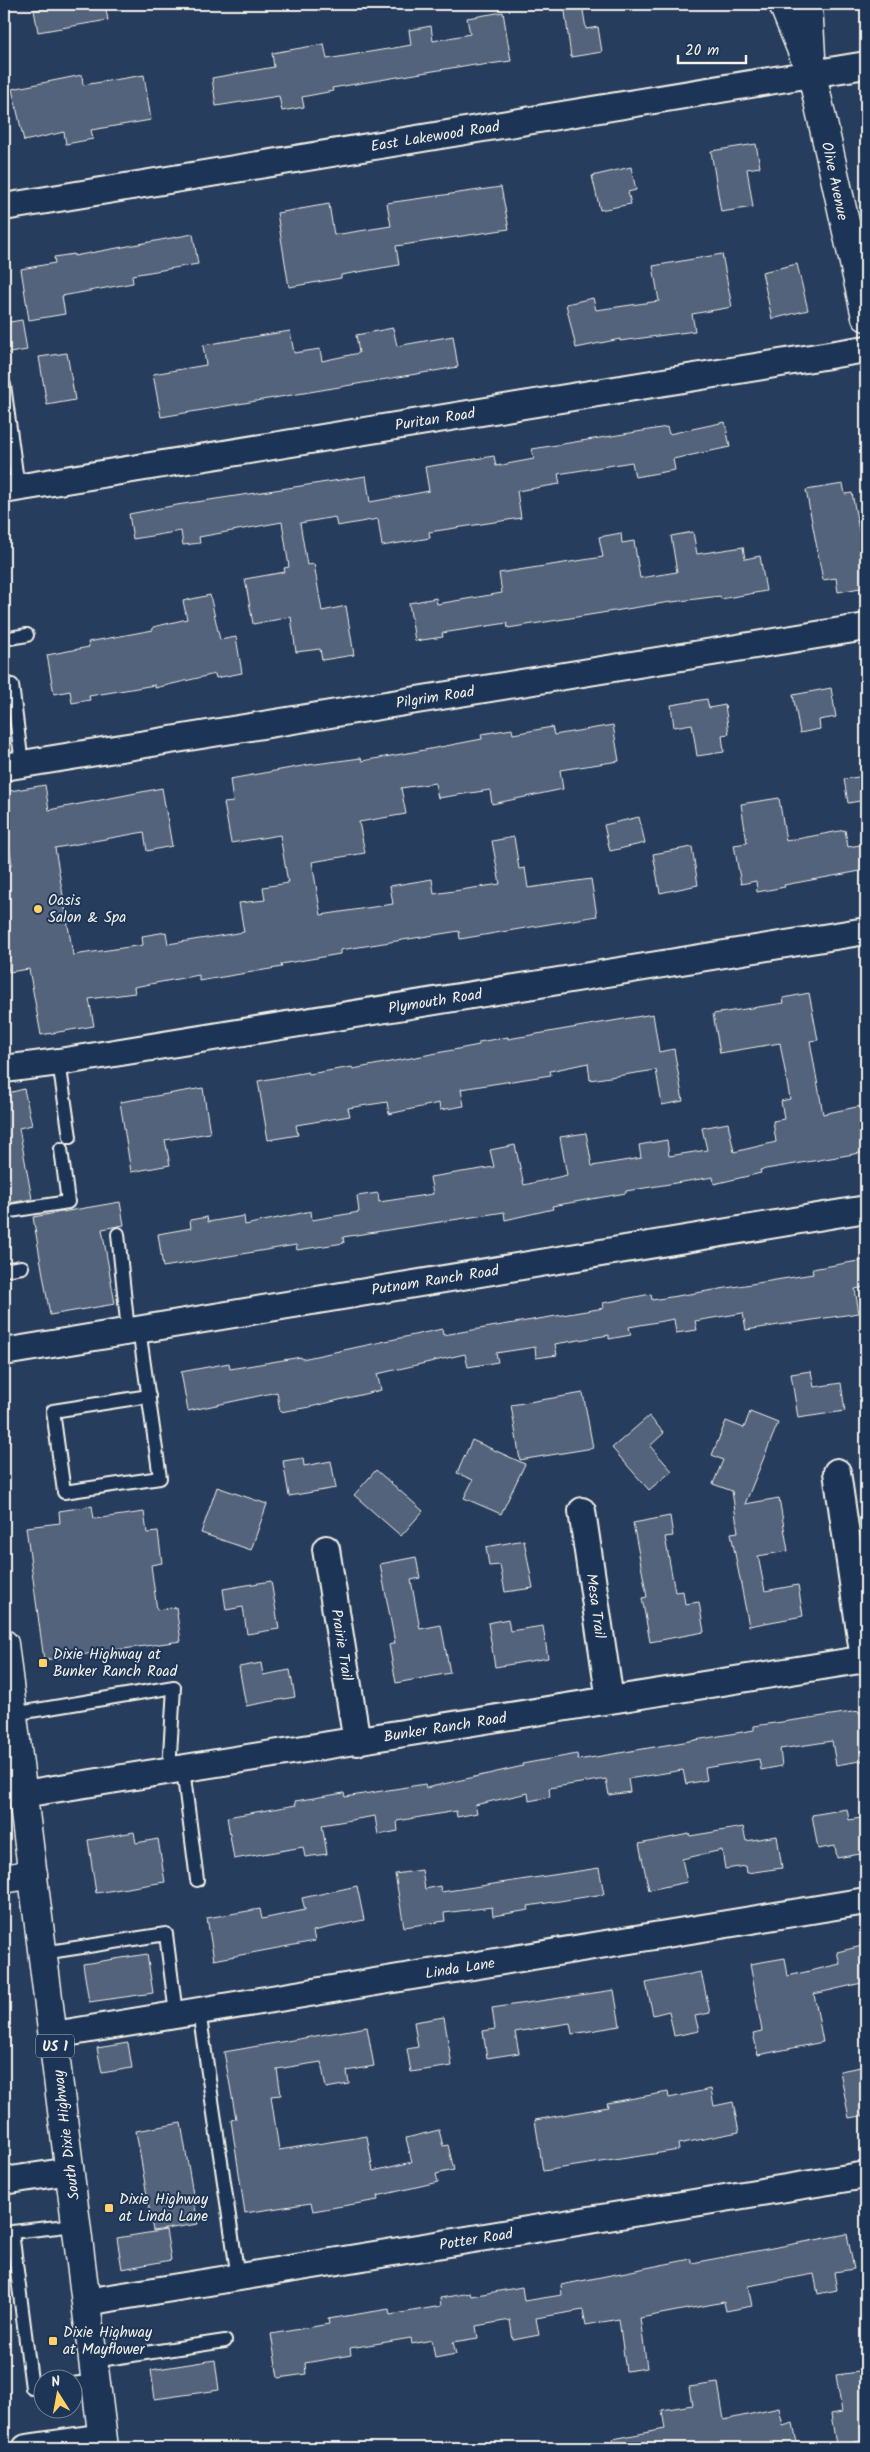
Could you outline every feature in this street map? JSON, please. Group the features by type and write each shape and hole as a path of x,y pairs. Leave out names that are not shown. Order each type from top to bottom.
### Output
{"main road":[{"name":"Olive Avenue","path":"783,4 812,74"},
{"name":"Olive Avenue","path":"808,4 812,74 866,317"},
{"name":"South Dixie Highway","path":"4,1644 86,2302 87,2375 104,2443"},
{"path":"4,1879 33,1874"}],"street":[{"name":"East Lakewood Road","path":"4,207 866,64"},
{"name":"Puritan Road","path":"11,489 866,349"},
{"name":"Pilgrim Road","path":"13,766 866,628"},
{"name":"Plymouth Road","path":"4,1064 59,1062 866,931"},
{"name":"Putnam Ranch Road","path":"4,1352 866,1209"},
{"path":"837,1472 865,1659"},
{"name":"Mesa Trail","path":"582,1511 610,1700"},
{"name":"Prairie Trail","path":"326,1549 357,1742"},
{"name":"Bunker Ranch Road","path":"23,1794 357,1742 865,1659"},
{"name":"Linda Lane","path":"54,2035 866,1901"},
{"path":"4,2181 70,2171"},
{"name":"Potter Road","path":"86,2302 866,2175"},
{"path":"26,2448 104,2443"}],"lane":[{"path":"4,385 11,489"},
{"path":"4,639 26,635"},
{"path":"4,686 12,685 13,766"},
{"path":"59,1062 70,1137"},
{"path":"4,1212 68,1202 61,1149"},
{"path":"118,1234 134,1330 149,1396 160,1478 64,1492 53,1411 149,1396"},
{"path":"4,1270 22,1267"},
{"path":"13,1714 174,1687 176,1770 197,1880"},
{"path":"43,1953 166,1934 188,2013 238,2278"},
{"path":"32,2388 12,2232 76,2225"},
{"path":"87,2375 226,2341"}],"building":[{"path":"76,4 105,4 108,20 38,32 34,10"},
{"path":"564,4 582,4 586,29 598,27 602,52 571,57"},
{"path":"503,12 511,61 475,66 475,64 332,88 333,91 302,97 304,107 282,111 279,96 216,106 212,78 274,67 272,53 324,44 327,59 400,47 411,45 409,30 431,26 433,41 470,34 467,18"},
{"path":"82,75 83,85 144,75 151,120 91,130 93,139 66,144 64,132 24,141 12,89"},
{"path":"756,144 760,167 747,169 753,207 721,212 711,151"},
{"path":"631,167 636,190 628,192 631,204 600,210 592,176"},
{"path":"501,187 509,229 396,246 399,265 341,275 341,278 289,287 277,213 329,204 334,235 391,226 387,203"},
{"path":"193,234 198,264 132,275 133,283 62,296 65,314 29,320 21,269 55,263 54,257 74,254 74,256"},
{"path":"722,254 732,307 692,314 695,331 620,341 620,339 576,348 566,304 593,298 596,310 659,301 653,266"},
{"path":"797,264 808,310 772,319 762,272"},
{"path":"22,320 27,350 4,354 4,323"},
{"path":"393,328 397,346 453,336 458,367 161,417 153,374 206,365 203,345 290,331 294,353 320,349 322,361 359,353 356,335"},
{"path":"67,353 75,400 47,405 39,357"},
{"path":"725,422 730,447 673,459 675,470 635,477 632,462 558,474 560,484 517,491 521,518 429,532 430,538 382,546 378,519 337,526 335,517 300,523 307,565 314,564 322,611 346,606 354,655 322,660 320,649 296,652 291,617 253,624 245,579 285,572 284,568 289,567 282,522 199,537 200,543 183,545 181,531 133,539 129,514 366,476 370,502 429,491 425,467 494,456 496,466 534,459 532,449 667,427 669,434"},
{"path":"843,484 845,494 852,493 861,541 866,540 866,587 838,592 836,578 823,580 806,490"},
{"path":"693,532 697,554 743,547 745,559 760,556 766,591 721,599 720,596 664,603 508,628 507,623 442,633 443,637 415,641 409,603 436,598 437,604 502,593 499,573 603,557 599,537 621,533 622,543 634,541 640,578 677,572 671,536"},
{"path":"210,595 220,640 236,637 242,673 216,678 215,674 155,688 155,685 89,696 90,700 72,703 70,691 54,694 47,655 89,647 88,642 153,630 153,627 187,619 183,601"},
{"path":"831,688 836,717 819,720 820,729 800,733 793,695"},
{"path":"707,699 709,708 725,705 729,734 722,735 724,752 697,756 692,724 674,727 671,705"},
{"path":"613,725 619,761 560,770 563,789 492,804 490,790 438,798 435,783 401,788 406,814 359,822 365,853 312,862 321,915 393,904 390,886 432,879 434,894 500,884 492,841 514,837 519,869 525,868 528,888 591,879 597,916 460,939 459,931 340,950 340,954 281,964 282,967 199,981 199,975 134,987 135,993 89,999 94,1026 41,1035 29,969 9,972 4,939 4,865 12,864 4,814 4,792 45,785 49,810 162,788 172,846 147,851 144,832 55,848 73,955 143,945 142,936 166,932 168,944 244,932 239,903 265,900 263,887 288,883 280,835 231,843 224,803 233,802 230,779 308,765 361,758 362,761 430,749 482,739 481,734 512,729 513,734 552,727 554,735"},
{"path":"866,776 866,800 848,803 844,779"},
{"path":"779,798 786,841 845,830 848,847 866,844 866,870 784,885 785,887 757,892 756,881 741,884 734,845 747,843 741,804"},
{"path":"639,817 645,843 610,851 604,825"},
{"path":"692,847 698,885 660,893 653,854"},
{"path":"809,993 818,1040 810,1041 823,1114 866,1105 866,1152 760,1170 761,1173 714,1184 713,1177 626,1191 626,1193 552,1206 553,1209 505,1220 504,1212 343,1237 344,1243 297,1250 296,1245 163,1267 158,1234 191,1228 190,1220 207,1217 208,1222 244,1216 245,1225 311,1211 312,1220 359,1212 357,1196 378,1193 379,1202 433,1194 430,1177 494,1167 490,1150 515,1145 524,1185 567,1175 560,1137 586,1133 592,1166 641,1158 639,1145 667,1140 669,1156 707,1150 702,1128 728,1123 734,1152 776,1142 773,1121 784,1119 781,1101 790,1099 780,1043 720,1053 713,1014 784,1003 783,998"},
{"path":"653,1014 659,1052 674,1049 683,1101 662,1105 656,1070 590,1080 588,1063 550,1071 551,1075 461,1089 464,1106 440,1110 439,1103 389,1114 387,1102 348,1108 350,1116 296,1125 298,1135 268,1140 258,1081 308,1072 309,1074 352,1067 353,1069 479,1045 479,1042 508,1037 508,1039"},
{"path":"203,1088 210,1133 165,1140 170,1165 131,1172 120,1102"},
{"path":"24,1089 32,1125 19,1128 32,1199 4,1204 4,1094"},
{"path":"120,1202 124,1225 102,1229 115,1304 50,1315 33,1217"},
{"path":"864,1260 866,1287 855,1289 859,1313 746,1330 743,1313 695,1321 697,1330 676,1333 674,1319 629,1327 631,1335 609,1339 609,1335 555,1344 557,1355 536,1358 535,1347 496,1353 498,1362 468,1367 465,1354 377,1374 381,1390 310,1407 280,1412 277,1392 188,1411 181,1372 229,1363 230,1369 301,1357 302,1359 442,1329 443,1335 604,1308 603,1303 651,1294 652,1300 813,1274 812,1269"},
{"path":"811,1371 814,1387 841,1383 845,1411 798,1418 791,1374"},
{"path":"583,1393 593,1448 520,1460 511,1405"},
{"path":"750,1412 778,1423 745,1504 779,1498 788,1551 758,1556 765,1591 798,1585 803,1616 749,1626 731,1533 738,1532 732,1491 713,1484 723,1460 712,1455 726,1421 744,1428"},
{"path":"649,1416 664,1433 650,1446 672,1471 649,1490 612,1448"},
{"path":"472,1440 525,1464 501,1514 464,1498 473,1480 457,1473"},
{"path":"303,1458 304,1466 331,1461 336,1488 289,1496 283,1461"},
{"path":"376,1470 423,1511 401,1536 354,1495"},
{"path":"217,1487 267,1504 251,1550 201,1533"},
{"path":"92,1506 94,1519 144,1512 147,1533 158,1532 162,1563 151,1565 157,1610 176,1607 181,1641 44,1660 26,1527 60,1523 59,1511"},
{"path":"670,1516 673,1536 665,1537 675,1592 683,1591 685,1604 699,1602 704,1632 650,1642 642,1598 647,1597 633,1523"},
{"path":"524,1540 533,1588 505,1592 500,1565 489,1566 486,1547"},
{"path":"416,1557 420,1578 411,1580 420,1629 441,1625 450,1673 396,1683 389,1645 395,1643 380,1564"},
{"path":"271,1581 279,1629 247,1634 243,1607 226,1610 223,1589"},
{"path":"508,1619 510,1631 543,1626 548,1658 495,1667 488,1623"},
{"path":"261,1663 263,1675 290,1670 295,1697 246,1706 239,1667"},
{"path":"859,1711 859,1713 866,1712 866,1760 836,1765 832,1741 780,1749 782,1766 761,1770 759,1759 705,1768 707,1780 686,1784 683,1770 628,1779 630,1792 609,1795 606,1779 549,1788 550,1797 529,1801 528,1793 475,1805 477,1813 457,1817 456,1811 397,1821 398,1831 378,1835 375,1816 322,1825 327,1854 305,1857 303,1847 234,1859 227,1817 296,1805 295,1801 344,1793 345,1797 425,1784 426,1788 523,1766 522,1764 577,1754 578,1760 754,1730 754,1726"},
{"path":"847,1809 849,1820 861,1818 866,1853 837,1858 835,1846 818,1849 812,1815"},
{"path":"743,1827 746,1841 777,1836 782,1868 747,1873 746,1866 725,1869 722,1850 682,1859 687,1882 649,1890 639,1844 689,1834 690,1836"},
{"path":"134,1832 136,1843 158,1839 165,1882 96,1893 88,1840"},
{"path":"599,1868 604,1894 528,1906 529,1910 493,1916 492,1907 444,1913 445,1921 404,1927 395,1874 422,1870 425,1889 440,1886 441,1892"},
{"path":"357,1886 364,1920 313,1931 315,1941 214,1960 207,1918 260,1909 262,1919 305,1910 302,1898"},
{"path":"866,1945 866,1982 814,1994 823,2042 758,2055 753,2033 762,2031 750,1964 785,1958 788,1976 840,1964 837,1952"},
{"path":"147,1954 153,1993 89,2002 83,1964"},
{"path":"701,1972 710,2013 695,2016 699,2031 674,2036 669,2011 653,2015 646,1983"},
{"path":"614,1990 620,2026 572,2034 570,2023 515,2032 519,2053 487,2058 483,2031 495,2029 492,2008"},
{"path":"444,2017 452,2066 411,2072 407,2049 418,2047 414,2022"},
{"path":"367,2027 374,2066 347,2071 349,2084 326,2088 321,2062 277,2069 281,2095 271,2096 279,2150 367,2136 373,2171 412,2162 406,2138 439,2130 443,2146 448,2145 454,2170 436,2174 438,2182 377,2196 378,2200 313,2211 311,2203 245,2213 231,2120 236,2119 224,2052"},
{"path":"128,2043 132,2068 102,2073 97,2048"},
{"path":"866,2066 866,2115 849,2118 840,2071"},
{"path":"711,2089 714,2106 733,2102 739,2132 678,2144 679,2150 543,2171 535,2120 608,2107 607,2103 668,2092 669,2098"},
{"path":"181,2123 198,2224 153,2231 136,2131"},
{"path":"166,2230 171,2260 122,2269 117,2238"},
{"path":"847,2234 854,2269 834,2272 837,2290 818,2294 814,2274 748,2286 752,2306 726,2311 724,2302 640,2318 647,2368 626,2371 619,2319 586,2325 583,2310 536,2318 539,2335 513,2340 510,2320 476,2326 478,2338 453,2342 456,2354 435,2358 432,2340 412,2344 411,2338 350,2348 351,2355 305,2363 306,2374 278,2378 271,2334 329,2324 328,2319 389,2309 390,2315 441,2306 440,2298 470,2293 471,2296 522,2287 524,2301 562,2295 561,2285 691,2259 692,2263"},
{"path":"215,2360 219,2390 155,2399 151,2370"},
{"path":"866,2371 866,2440 836,2445 831,2414 842,2412 836,2375"},
{"path":"718,2383 724,2420 779,2408 783,2426 793,2423 798,2448 614,2448 613,2439 665,2429 662,2410 692,2405 689,2387"}],"place":[{"name":"Oasis Salon & Spa","path":"38,909"},
{"name":"Dixie Highway at Bunker Ranch Road","path":"43,1663"},
{"name":"Dixie Highway at Linda Lane","path":"109,2208"},
{"name":"Dixie Highway at Mayflower","path":"53,2341"}]}
